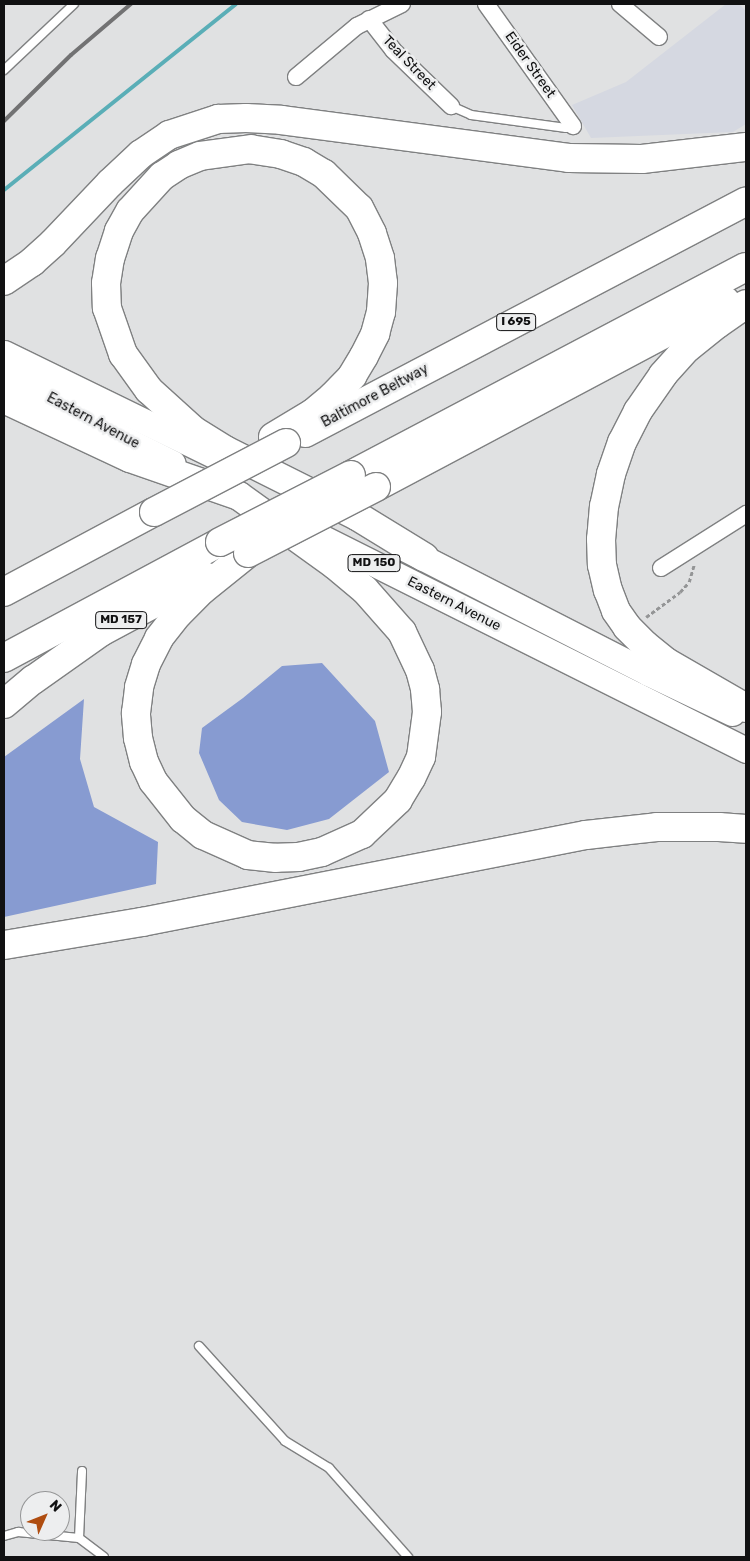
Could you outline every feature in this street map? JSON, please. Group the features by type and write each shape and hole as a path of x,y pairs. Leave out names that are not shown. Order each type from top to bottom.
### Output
{"highway":[{"path":"4,281 32,262 53,243 141,154 169,136 218,120 246,118 281,120 569,158 642,160 746,147"},
{"path":"280,440 333,396 352,376 364,356 375,334 381,312 383,283 380,258 372,233 358,208 324,174 304,162 281,154 251,149 200,156 179,165 162,176 135,205 118,231 110,258 106,283 107,308 123,354 149,390 193,430 225,450 357,516 424,558"},
{"name":"Baltimore Beltway","path":"4,592 280,440 746,201"},
{"path":"4,658 220,542 746,267"},
{"name":"MD 157","path":"4,704 32,680 101,632 746,291"},
{"path":"746,304 687,348 663,376 638,411 622,442 611,474 604,506 601,539 602,565 608,590 616,611 627,627 666,662 746,708"},
{"path":"4,399 130,458 239,496 335,564 385,611 402,632 413,652 425,689 427,712 421,757 398,800 362,834 322,852 298,857 276,858 248,854 203,835 183,819 153,781 144,762 138,738 136,713 139,687 146,664 159,638 190,602 248,553"},
{"path":"4,581 55,563"},
{"path":"4,945 142,922 586,835 657,827 746,829"},
{"path":"4,956 142,922"}],"main road":[{"name":"Eastern Avenue","path":"4,353 424,558 648,673 746,720"},
{"name":"Eastern Avenue","path":"4,372 102,427 746,750"}],"street":[{"path":"296,77 336,42 369,19 402,4"},
{"name":"Eider Street","path":"486,4 573,126"},
{"path":"620,4 659,36"},
{"name":"Teal Street","path":"369,19 393,50 451,106"},
{"path":"660,568 746,514"}],"lane":[{"path":"4,70 74,4"},
{"path":"451,106 471,115 566,128 573,126"},
{"path":"199,1346 285,1441 329,1468 408,1557"},
{"path":"78,1538 82,1471"},
{"path":"4,1536 18,1532 78,1538 104,1557"}],"path":[{"path":"643,619 680,592 689,582 697,545"}],"shaded area":[{"path":"726,4 739,4 746,11 746,124 733,132 591,138 572,105 626,82"},
{"path":"322,663 375,721 389,772 329,819 287,830 242,822 219,800 199,753 202,728 282,666"},
{"path":"84,699 80,759 94,807 158,842 156,884 4,917 4,757"}],"waterway":[{"path":"4,190 236,4"}],"railway":[{"path":"4,121 71,55 131,4"}]}
